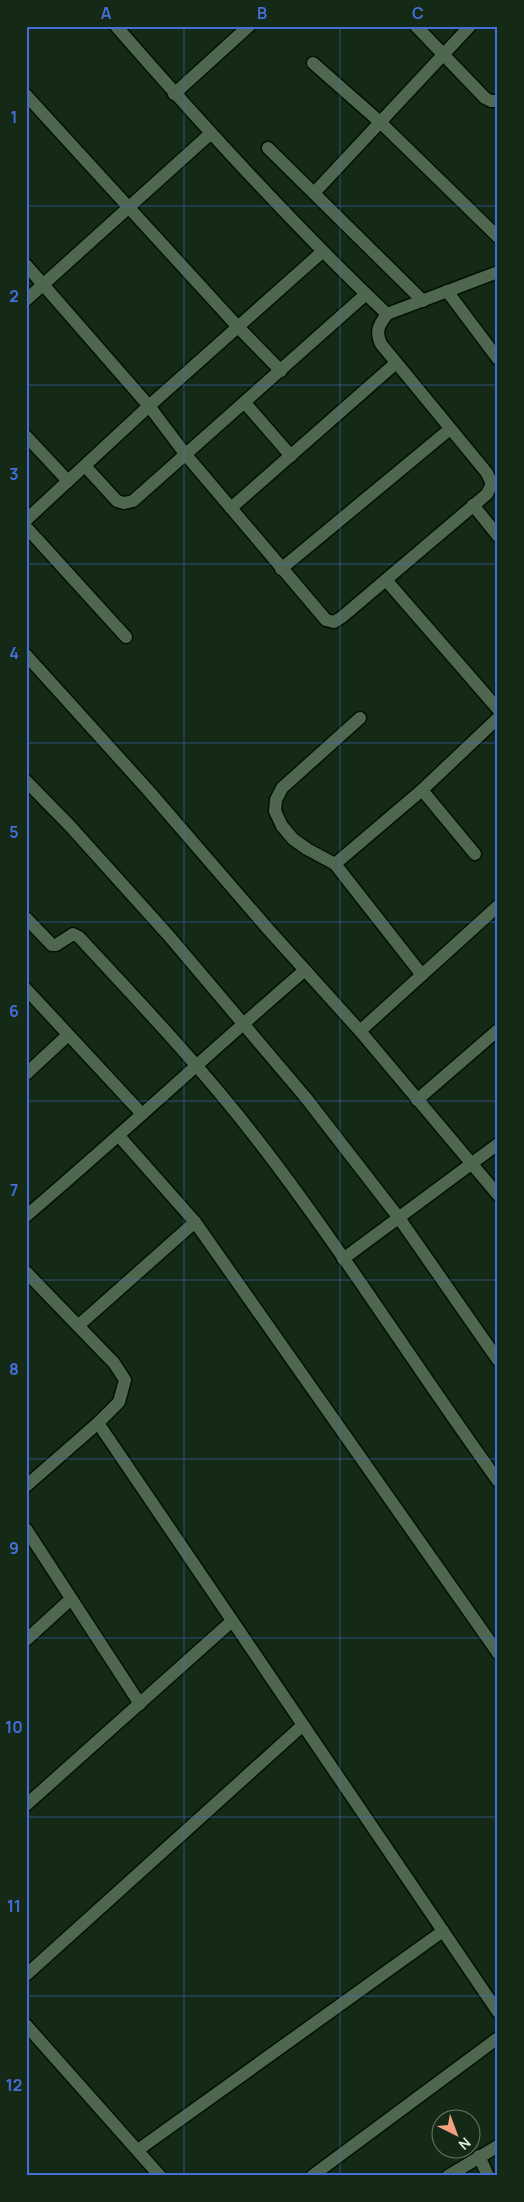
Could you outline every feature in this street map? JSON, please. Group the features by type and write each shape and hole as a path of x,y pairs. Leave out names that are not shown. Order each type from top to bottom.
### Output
{"street":[{"path":"116,26 210,134 322,252 387,314"},
{"path":"174,94 250,26"},
{"path":"416,26 485,98 491,101 498,101"},
{"path":"314,193 470,26"},
{"path":"313,63 380,122 498,237"},
{"path":"26,95 238,327 282,371"},
{"path":"26,300 210,134"},
{"path":"268,148 423,301"},
{"path":"26,520 149,406 322,252"},
{"path":"26,265 149,406 186,455 318,612 326,620 334,622 487,494 492,484 487,473 381,344 377,334 380,324 387,314 498,272"},
{"path":"447,291 498,359"},
{"path":"85,466 117,500 124,503 133,501 282,371 366,294"},
{"path":"231,508 396,363"},
{"path":"245,403 291,456"},
{"path":"282,569 450,429"},
{"path":"26,436 68,481"},
{"path":"473,505 498,536"},
{"path":"26,527 126,636"},
{"path":"386,580 498,709"},
{"path":"26,655 360,1031 470,1165 498,1195"},
{"path":"360,718 282,788 276,800 275,811 282,826 293,839 335,864 422,975"},
{"path":"335,864 422,790 498,718"},
{"path":"26,781 116,876 306,1098 399,1218 498,1360"},
{"path":"422,790 475,854"},
{"path":"360,1031 498,906"},
{"path":"26,918 52,945 56,945 74,934 79,937 256,1137 498,1481"},
{"path":"26,1216 119,1136 243,1023 305,970"},
{"path":"26,989 142,1114"},
{"path":"417,1100 498,1030"},
{"path":"26,1074 68,1035"},
{"path":"119,1136 195,1222 498,1652"},
{"path":"343,1259 498,1144"},
{"path":"79,1325 195,1222"},
{"path":"26,1272 114,1363 125,1380 119,1402 98,1423 26,1486"},
{"path":"98,1423 498,2012"},
{"path":"26,1529 140,1704"},
{"path":"26,1640 72,1599"},
{"path":"26,1805 232,1621"},
{"path":"26,1974 303,1725"},
{"path":"138,2150 442,1931"},
{"path":"26,2025 160,2176"},
{"path":"312,2176 498,2038"},
{"path":"482,2154 498,2146"},
{"path":"448,2176 473,2160"},
{"path":"481,2160 488,2176"}]}
